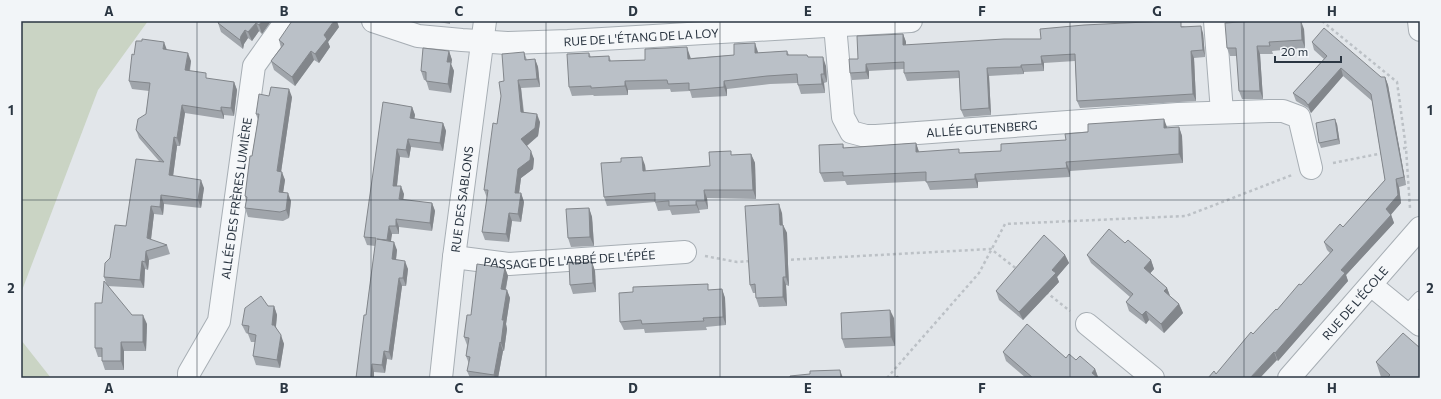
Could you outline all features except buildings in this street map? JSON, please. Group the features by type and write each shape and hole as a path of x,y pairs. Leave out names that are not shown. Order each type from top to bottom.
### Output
{"street":[{"name":"ALLÉE DES FRÈRES LUMIÈRE","path":"189,378 188,373 219,321 254,66 286,21"},
{"name":"RUE DE L'ÉTANG DE LA LOY","path":"373,21 418,36 484,31 507,43 568,41 738,26 835,25 911,21"},
{"path":"1215,21 1222,112"},
{"path":"1418,21 1420,30"},
{"name":"ALLÉE GUTENBERG","path":"835,25 843,117 851,132 866,136 1222,112 1283,111 1299,117 1311,168"},
{"name":"RUE DES SABLONS","path":"441,378 454,256 484,31"},
{"name":"RUE DE L'ÉCOLE","path":"1289,378 1372,285 1415,219"},
{"name":"PASSAGE DE L'ABBÉ DE L'ÉPÉE","path":"454,256 509,264 685,252"},
{"path":"1372,285 1415,312"},
{"path":"1088,324 1153,378"}],"path":[{"path":"21,26 24,21"},
{"path":"1322,21 1397,82 1415,219"},
{"path":"1391,151 1406,148"},
{"path":"887,378 980,273 1005,224 1186,216 1311,168 1384,152"},
{"path":"784,260 991,249 1021,272"},
{"path":"685,252 737,262 752,261"},
{"path":"1045,291 1088,324"}],"green space":[{"path":"21,21 148,21 98,90 21,293"},
{"path":"21,340 51,378 21,378"}]}
